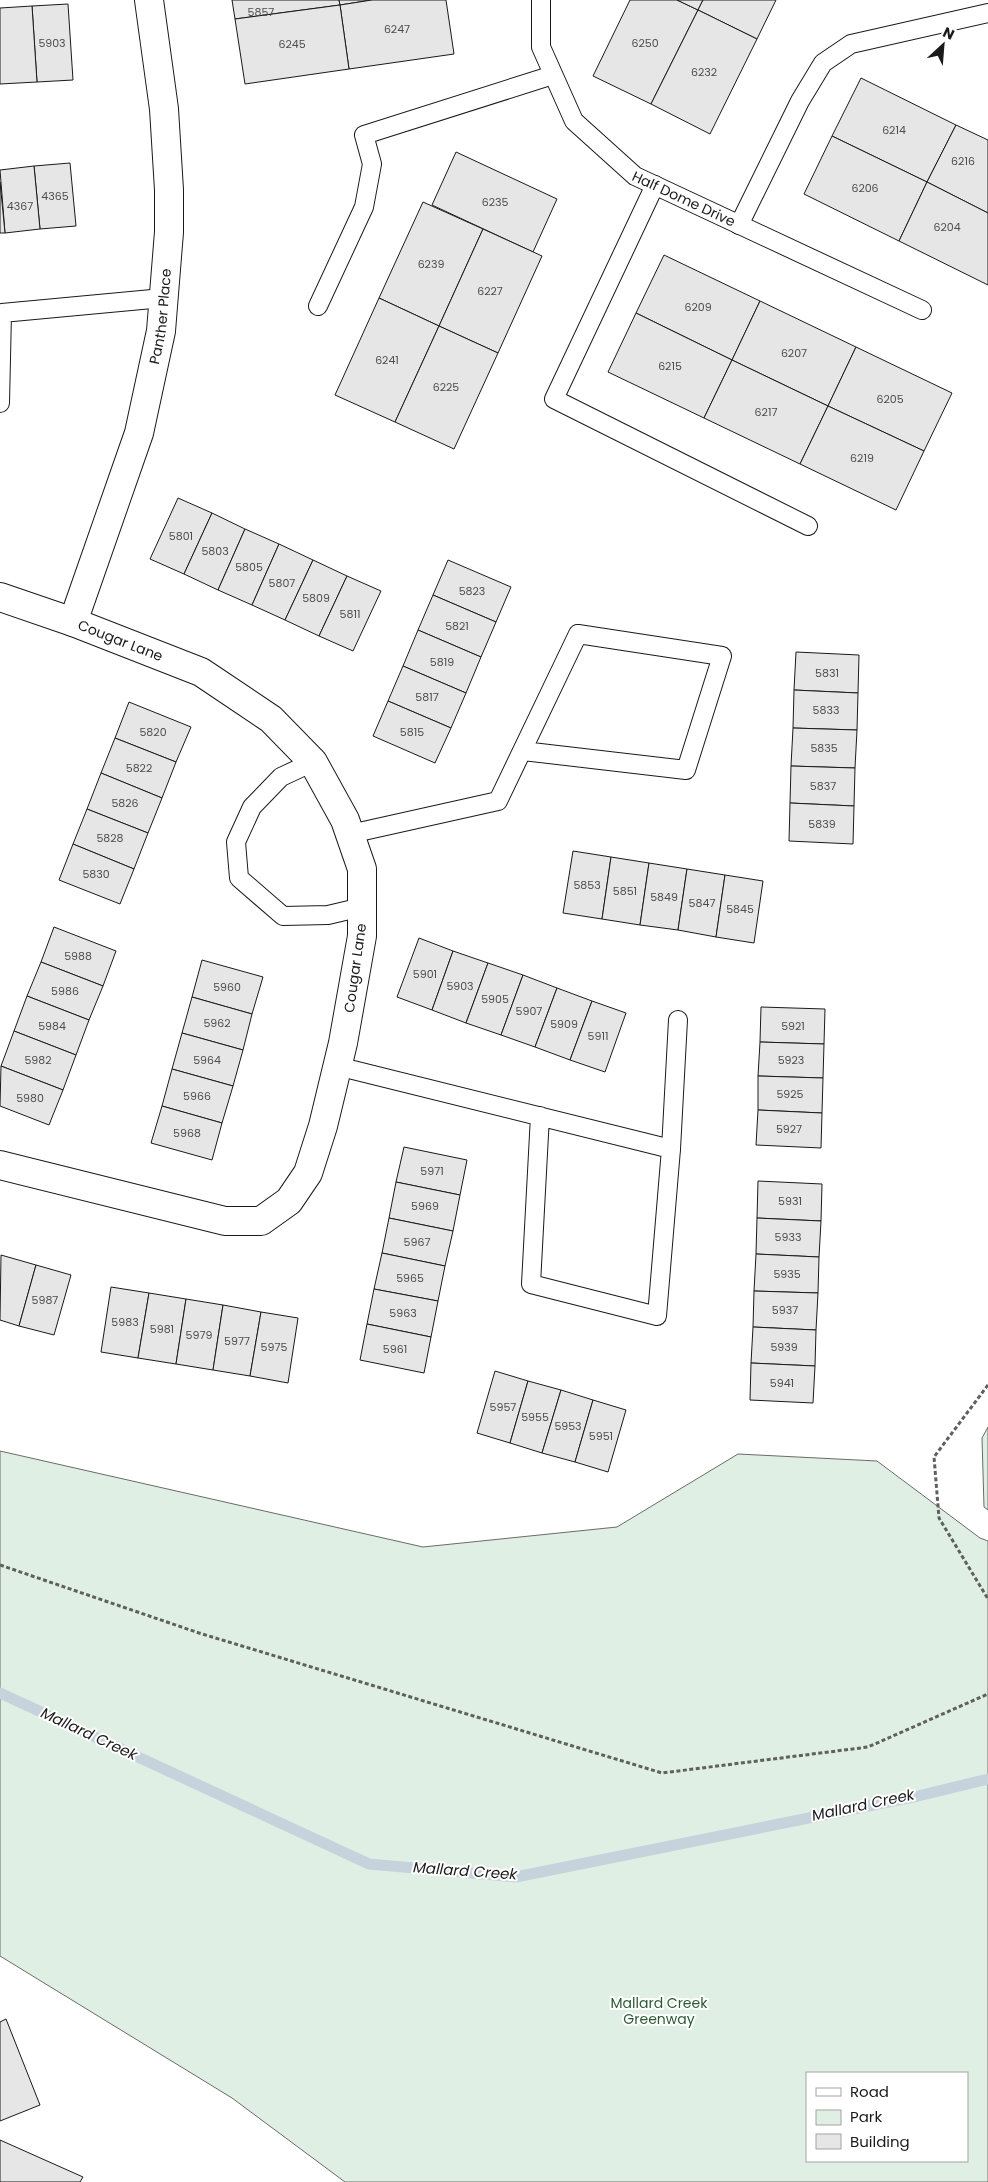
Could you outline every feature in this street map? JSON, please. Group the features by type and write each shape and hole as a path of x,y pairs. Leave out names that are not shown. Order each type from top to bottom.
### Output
{"street":[{"name":"Panther Place","path":"73,622 139,433 161,331 169,232 170,190 164,109 149,0"},
{"name":"Cougar Lane","path":"0,597 73,622 201,672 271,719 313,762 345,820 362,869 362,936 337,1066 323,1126 308,1173 290,1201 261,1222 224,1221 0,1165"}],"lane":[{"name":"Half Dome Drive","path":"541,0 541,47 574,121 635,176 922,310"},
{"path":"739,225 800,101 823,63 851,44 988,13"},
{"path":"318,306 364,207 372,164 364,135 553,75"},
{"path":"655,185 554,399 808,526"},
{"path":"0,403 2,313 163,298"},
{"path":"350,834 498,801 578,634 722,656 686,770 523,751"},
{"path":"313,762 281,776 252,807 236,842 239,878 283,916 328,915 362,907"},
{"path":"540,1116 531,1284 657,1316 671,1149 678,1020"},
{"path":"337,1066 671,1149"}],"path":[{"path":"988,1385 934,1457 939,1518 988,1599"},
{"path":"0,1565 198,1632 662,1773 868,1747 988,1694"}],"green space":[{"path":"988,1427 988,1510 984,1507 982,1438"},
{"name":"Mallard Creek Greenway","path":"0,1451 423,1547 617,1527 738,1454 877,1461 980,1538 988,1541 988,2182 345,2182 232,2098 0,1956"}],"building":[{"path":"232,0 339,0 340,5 235,19"},
{"path":"339,0 372,0 340,5"},
{"path":"372,0 446,0 454,54 349,69 340,5"},
{"path":"630,0 677,0 698,10 651,104 593,76"},
{"path":"677,0 703,0 698,10"},
{"path":"703,0 776,0 757,39 698,10"},
{"path":"68,4 73,80 37,82 32,6"},
{"path":"340,5 349,69 245,84 235,19"},
{"path":"32,6 37,82 0,84 0,8"},
{"path":"698,10 757,39 710,134 651,104"},
{"path":"861,78 956,125 927,182 832,136"},
{"path":"956,125 988,140 988,213 927,182"},
{"path":"832,136 927,182 899,241 804,194"},
{"path":"456,152 557,199 533,252 432,205"},
{"path":"70,163 76,226 40,229 34,166"},
{"path":"34,166 40,229 5,233 0,170"},
{"path":"0,182 5,233 0,233"},
{"path":"927,182 988,213 988,285 899,241"},
{"path":"423,202 483,229 439,326 379,298"},
{"path":"483,229 542,256 498,353 439,326"},
{"path":"664,255 760,301 732,360 636,313"},
{"path":"379,298 439,326 395,422 335,395"},
{"path":"760,301 856,347 828,406 732,360"},
{"path":"636,313 732,360 704,418 608,372"},
{"path":"439,326 498,353 454,449 395,422"},
{"path":"856,347 952,393 924,451 828,406"},
{"path":"732,360 828,406 800,464 704,418"},
{"path":"828,406 924,451 896,510 800,464"},
{"path":"178,498 212,513 184,574 150,559"},
{"path":"212,513 245,529 218,590 184,574"},
{"path":"245,529 279,544 252,605 218,590"},
{"path":"279,544 313,560 285,620 252,605"},
{"path":"313,560 347,576 319,636 285,620"},
{"path":"448,560 511,587 496,622 433,595"},
{"path":"347,576 381,591 353,651 319,636"},
{"path":"433,595 496,622 481,657 418,630"},
{"path":"418,630 481,657 466,693 403,666"},
{"path":"796,652 859,655 858,693 794,690"},
{"path":"403,666 466,693 451,728 388,701"},
{"path":"794,690 858,693 857,730 793,728"},
{"path":"388,701 451,728 435,763 373,736"},
{"path":"129,702 191,727 176,762 115,738"},
{"path":"793,728 857,730 855,768 791,766"},
{"path":"115,738 176,762 162,798 101,773"},
{"path":"791,766 855,768 854,806 790,803"},
{"path":"101,773 162,798 148,833 87,809"},
{"path":"790,803 854,806 853,844 789,841"},
{"path":"87,809 148,833 134,869 73,844"},
{"path":"73,844 134,869 120,904 59,880"},
{"path":"573,851 611,857 602,919 563,913"},
{"path":"611,857 649,863 640,925 602,919"},
{"path":"649,863 687,869 678,930 640,925"},
{"path":"687,869 725,875 716,937 678,930"},
{"path":"725,875 763,881 754,943 716,937"},
{"path":"54,927 116,951 103,986 41,962"},
{"path":"419,938 453,951 432,1010 397,997"},
{"path":"453,951 488,963 466,1023 432,1010"},
{"path":"202,960 263,977 252,1014 192,997"},
{"path":"41,962 103,986 89,1020 27,996"},
{"path":"488,963 523,975 501,1035 466,1023"},
{"path":"523,975 557,988 535,1047 501,1035"},
{"path":"557,988 592,1001 570,1060 535,1047"},
{"path":"27,996 89,1020 76,1055 14,1031"},
{"path":"192,997 252,1014 243,1050 182,1033"},
{"path":"592,1001 626,1013 605,1072 570,1060"},
{"path":"761,1007 825,1009 824,1044 760,1042"},
{"path":"14,1031 76,1055 63,1090 1,1066"},
{"path":"182,1033 243,1050 233,1086 172,1069"},
{"path":"760,1042 824,1044 823,1078 758,1076"},
{"path":"1,1066 63,1090 49,1125 0,1106"},
{"path":"172,1069 233,1086 222,1123 162,1106"},
{"path":"758,1076 823,1078 822,1113 758,1110"},
{"path":"162,1106 222,1123 212,1160 151,1143"},
{"path":"758,1110 822,1113 821,1148 756,1145"},
{"path":"404,1147 467,1160 460,1195 396,1182"},
{"path":"758,1181 822,1184 821,1221 757,1218"},
{"path":"396,1182 460,1195 453,1231 389,1218"},
{"path":"389,1218 453,1231 445,1266 382,1253"},
{"path":"757,1218 821,1221 819,1257 756,1254"},
{"path":"382,1253 445,1266 438,1301 374,1289"},
{"path":"756,1254 819,1257 818,1293 754,1291"},
{"path":"1,1255 36,1265 19,1326 0,1320"},
{"path":"36,1265 71,1275 54,1335 19,1326"},
{"path":"111,1287 149,1293 138,1358 101,1352"},
{"path":"374,1289 438,1301 431,1337 367,1324"},
{"path":"754,1291 818,1293 816,1330 753,1327"},
{"path":"149,1293 186,1299 176,1364 138,1358"},
{"path":"186,1299 223,1305 213,1370 176,1364"},
{"path":"223,1305 261,1312 250,1376 213,1370"},
{"path":"261,1312 298,1318 288,1383 250,1376"},
{"path":"367,1324 431,1337 424,1373 360,1360"},
{"path":"753,1327 816,1330 815,1366 751,1363"},
{"path":"751,1363 815,1366 813,1403 750,1400"},
{"path":"495,1371 528,1381 510,1443 477,1433"},
{"path":"528,1381 561,1390 542,1453 510,1443"},
{"path":"561,1390 593,1400 575,1462 542,1453"},
{"path":"593,1400 626,1410 608,1472 575,1462"},
{"path":"6,2019 40,2105 0,2121 0,2022"},
{"path":"0,2140 83,2177 80,2182 0,2182"}],"waterway":[{"name":"Mallard Creek","path":"0,1693 369,1864 516,1877 918,1796 988,1779"}]}
